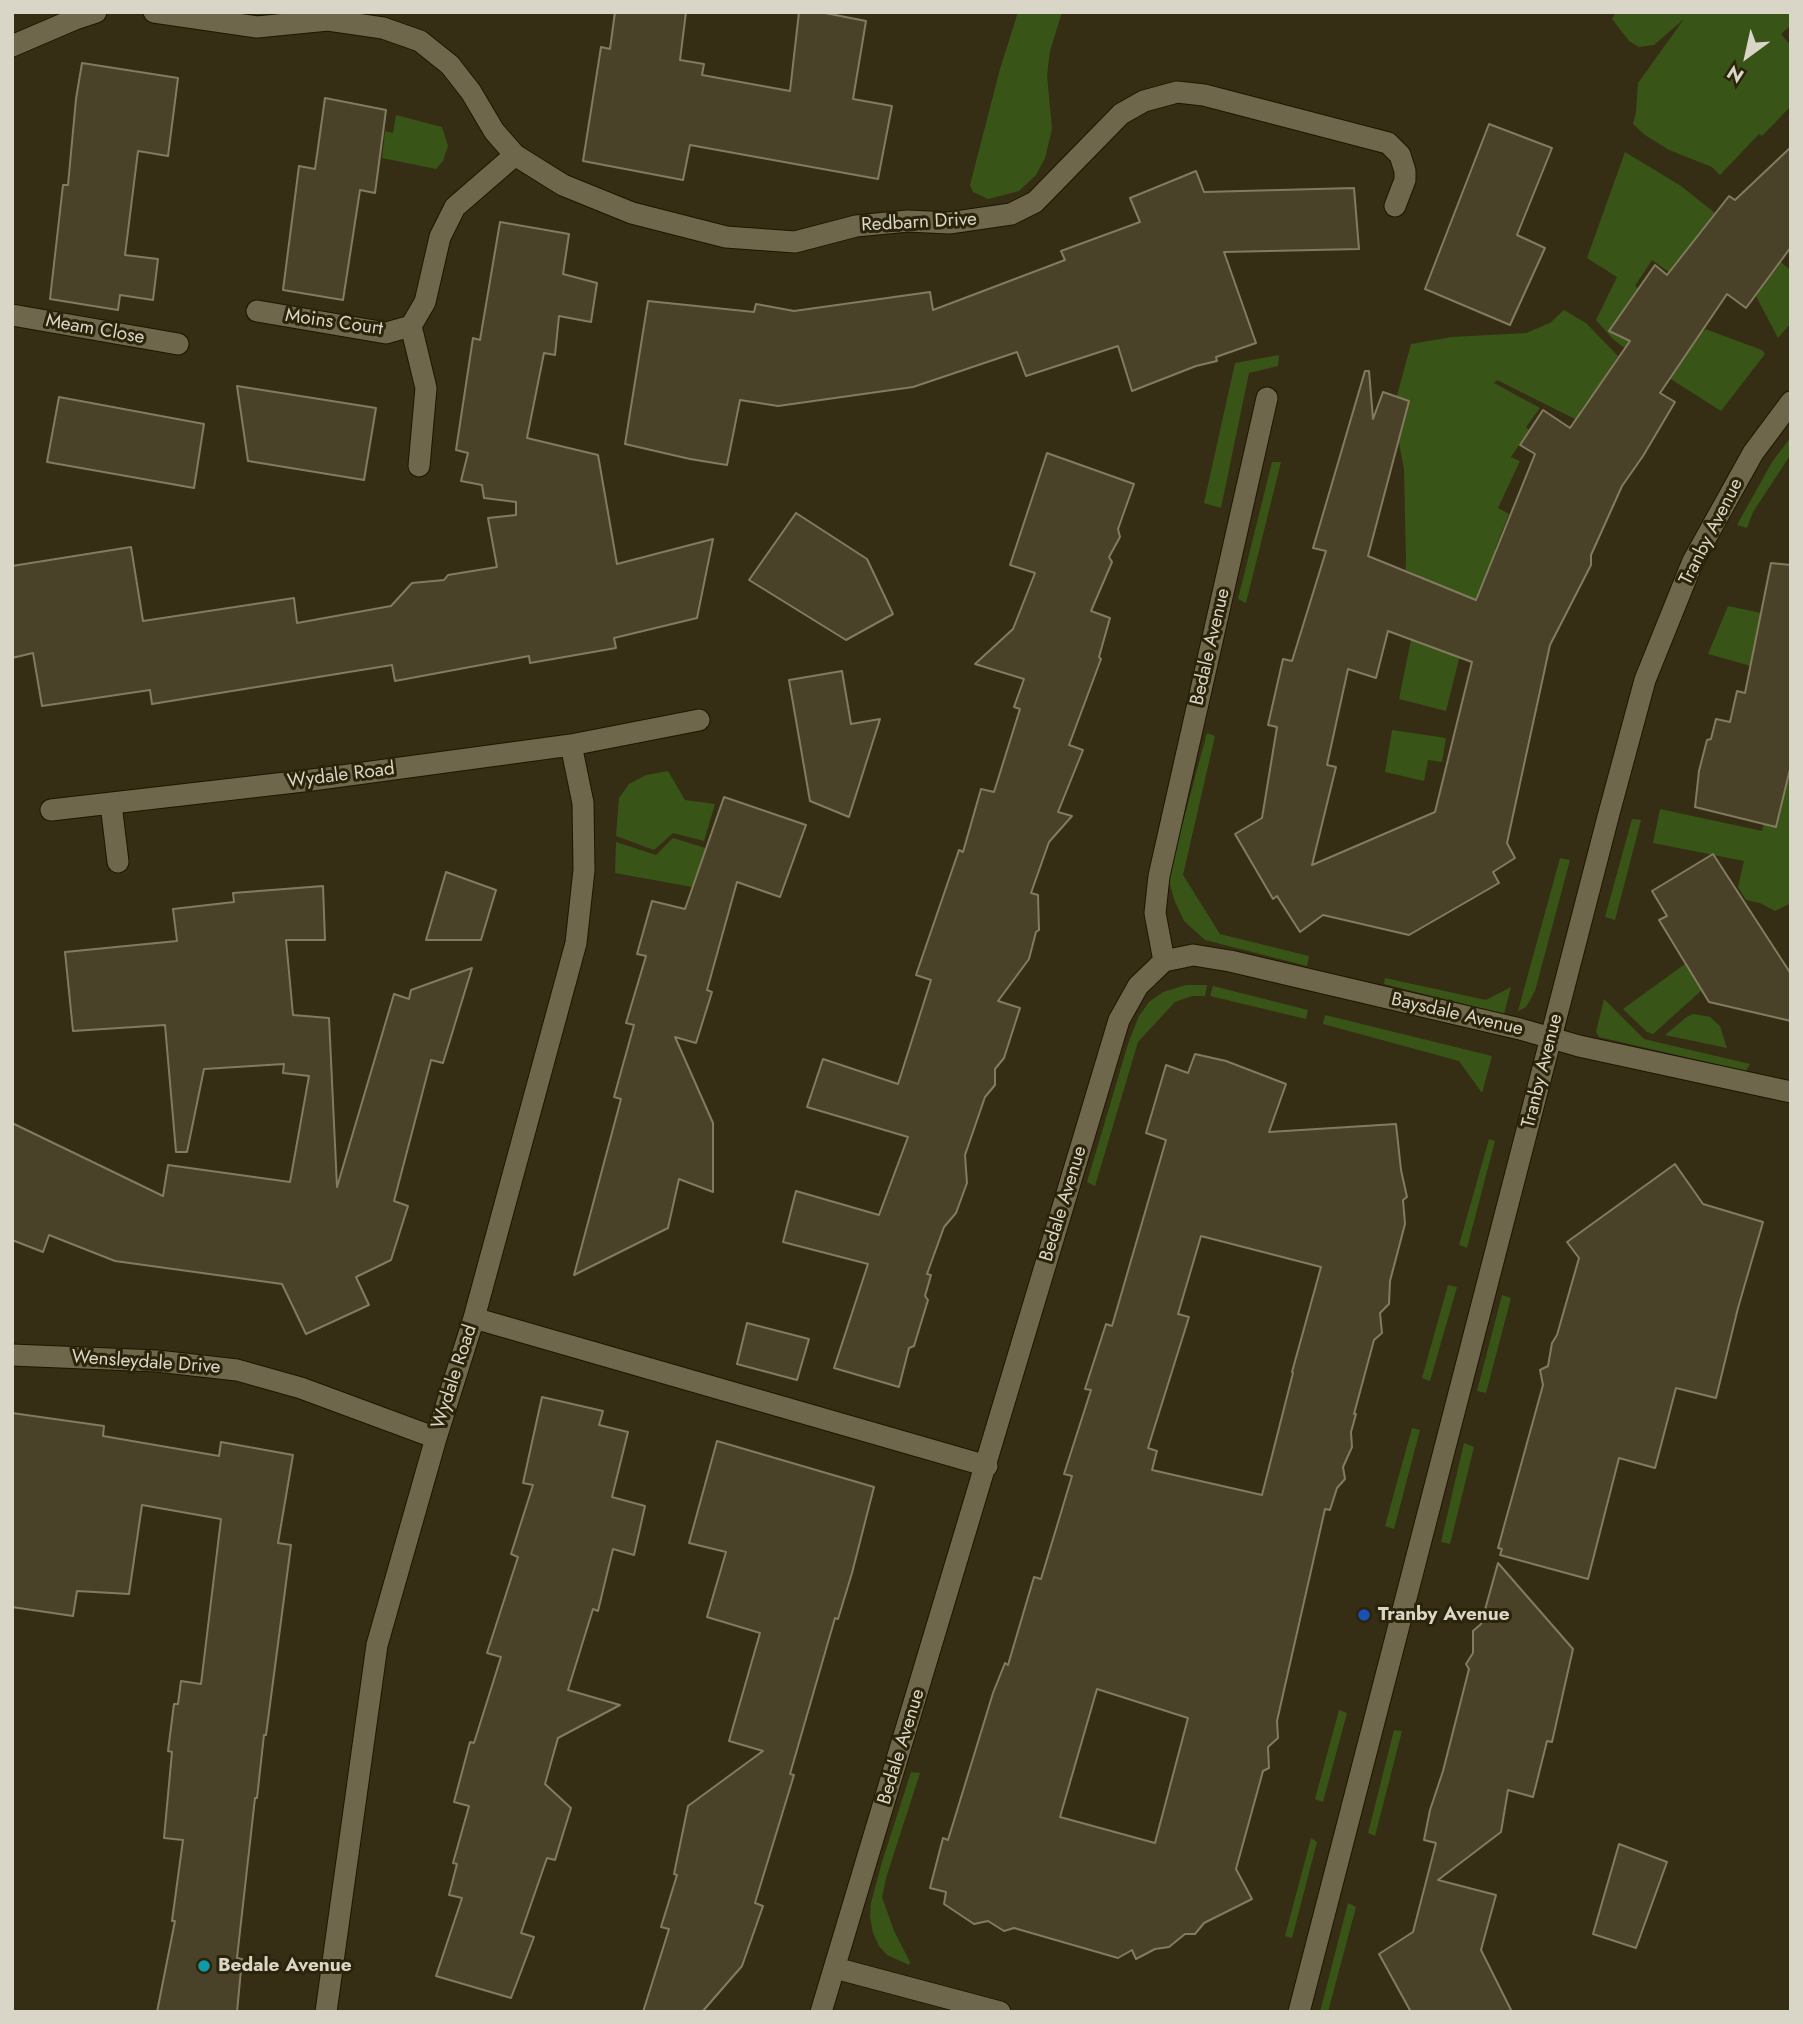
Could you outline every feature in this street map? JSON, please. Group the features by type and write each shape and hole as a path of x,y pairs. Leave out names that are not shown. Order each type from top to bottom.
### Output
{"street":[{"path":"12,46 96,12"},
{"name":"Redbarn Drive","path":"154,12 257,27 328,20 383,28 419,41 450,65 471,92 494,131 515,155 563,186 632,213 726,237 795,242 856,226 908,221 949,223 1011,214 1035,202 1121,114 1144,100 1177,92 1203,95 1388,143 1400,155 1405,171 1405,180 1395,206"},
{"name":"Moins Court","path":"419,466 426,388 411,326 425,302 440,237 455,207 515,155"},
{"name":"Moins Court","path":"257,311 386,333 411,326"},
{"name":"Meam Close","path":"12,315 178,345"},
{"name":"Bedale Avenue","path":"821,2012 1119,1020 1138,986 1164,961 1155,913 1158,876 1267,398"},
{"name":"Tranby Avenue","path":"1299,2012 1645,680 1693,561 1753,453 1791,402"},
{"name":"Wydale Road","path":"51,810 312,780 570,746 699,720"},
{"name":"Wydale Road","path":"327,2012 377,1645 436,1438 474,1318 576,943 584,870 583,803 570,746"},
{"path":"111,804 118,862"},
{"name":"Baysdale Avenue","path":"1164,961 1193,955 1230,961 1791,1092"},
{"path":"474,1318 986,1466"},
{"name":"Wensleydale Drive","path":"12,1355 157,1361 237,1370 301,1388 436,1438"},
{"path":"835,1968 1000,2012"}],"green space":[{"path":"1018,12 1062,12 1050,51 1047,75 1052,129 1045,158 1036,175 1019,191 988,199 973,192 970,185 1000,69"},
{"path":"1616,12 1791,12 1791,25 1781,34 1791,46 1791,106 1762,136 1759,134 1720,175 1712,167 1669,150 1633,124 1638,83 1684,19 1654,45 1639,47 1629,41 1612,19"},
{"path":"396,115 442,127 448,146 443,161 436,169 382,158 385,131 393,133"},
{"path":"1625,152 1681,186 1715,213 1669,272 1652,260 1635,286 1704,331 1705,329 1762,350 1765,354 1721,411 1636,357 1613,339 1596,320 1617,277 1587,258"},
{"path":"1781,262 1791,271 1791,323 1778,338 1756,296"},
{"path":"1564,310 1586,323 1618,356 1593,397 1591,396 1580,411 1584,414 1579,421 1497,380 1494,383 1540,408 1526,427 1529,430 1511,457 1520,461 1498,508 1509,514 1495,549 1502,553 1467,627 1446,711 1399,699 1416,615 1403,612 1406,560 1404,469 1396,427 1396,399 1411,344 1452,337 1526,333 1550,323"},
{"path":"1279,355 1278,366 1249,373 1221,508 1204,503 1235,363"},
{"path":"1791,437 1791,454 1753,512 1747,528 1737,525 1772,462"},
{"path":"1272,462 1281,462 1246,603 1238,599"},
{"path":"1728,606 1761,613 1751,666 1708,654"},
{"path":"1392,730 1446,738 1442,762 1428,760 1424,781 1385,772"},
{"path":"1207,733 1215,736 1183,875 1220,934 1309,956 1307,966 1205,940 1184,921 1175,902 1168,878"},
{"path":"1791,765 1791,903 1775,911 1760,903 1746,900 1738,887 1744,861 1653,843 1660,809 1762,831 1773,785"},
{"path":"668,771 685,800 715,804 704,841 673,833 654,850 616,836 619,798 629,784 646,775"},
{"path":"1632,819 1641,820 1615,920 1605,917"},
{"path":"673,838 712,850 703,889 615,873 616,842 656,855"},
{"path":"1560,858 1570,860 1535,991 1526,1007 1518,1011"},
{"path":"1685,964 1702,990 1653,1034 1647,1032 1623,1009"},
{"path":"1385,978 1486,1000 1511,987 1504,1014 1384,984"},
{"path":"1186,985 1207,985 1205,996 1192,996 1175,1002 1138,1042 1095,1186 1087,1182 1128,1044 1139,1016 1149,1002 1163,992"},
{"path":"1213,986 1308,1010 1306,1019 1210,996"},
{"path":"1604,999 1644,1039 1750,1064 1746,1071 1599,1037 1596,1032"},
{"path":"1694,1014 1710,1017 1720,1026 1727,1048 1665,1035"},
{"path":"1325,1015 1492,1056 1482,1093 1459,1061 1323,1024"},
{"path":"1489,1139 1495,1141 1467,1248 1459,1245"},
{"path":"1448,1285 1457,1287 1430,1381 1422,1378"},
{"path":"1502,1295 1511,1298 1486,1393 1477,1391"},
{"path":"1412,1428 1420,1430 1394,1529 1385,1526"},
{"path":"1464,1443 1474,1447 1450,1544 1441,1542"},
{"path":"1339,1710 1347,1713 1323,1802 1315,1799"},
{"path":"1394,1730 1402,1731 1375,1836 1368,1833"},
{"path":"911,1772 920,1773 882,1897 909,1965 887,1955 879,1946 870,1917 882,1862"},
{"path":"1311,1838 1317,1842 1292,1938 1285,1936"},
{"path":"1348,1903 1356,1907 1328,2012 1320,2012"}],"building":[{"path":"615,12 686,12 680,60 704,64 702,75 790,91 799,12 820,12 866,21 853,99 892,106 878,179 690,145 683,180 583,161 601,47 610,49"},
{"path":"82,63 178,78 168,156 138,151 125,255 158,259 153,300 120,295 118,310 50,299 63,185 68,185"},
{"path":"325,98 386,110 375,193 360,190 343,300 283,290 299,166 315,169"},
{"path":"1489,124 1552,148 1517,235 1545,248 1510,325 1425,289"},
{"path":"1791,147 1791,247 1746,308 1727,294 1660,393 1675,402 1622,486 1591,555 1591,565 1550,645 1507,843 1515,858 1493,872 1499,883 1409,935 1323,915 1300,932 1277,896 1273,899 1235,834 1262,818 1277,727 1268,725 1283,659 1292,661 1326,551 1313,548 1365,371 1369,371 1373,419 1383,392 1409,401 1368,556 1476,600 1535,454 1520,445 1543,410 1570,428 1630,341 1609,331 1655,265 1667,275 1729,196 1735,200","holes":["1388,631 1472,662 1435,812 1312,865 1336,767 1327,765 1348,669 1376,678"]},
{"path":"1196,171 1204,192 1354,188 1359,249 1224,252 1256,343 1216,357 1217,361 1196,366 1132,391 1118,346 1026,376 1017,352 913,387 778,406 740,400 727,465 625,444 648,301 754,312 756,304 794,311 930,292 933,310 1065,260 1061,251 1140,222 1130,198"},
{"path":"500,222 569,234 563,274 597,283 591,322 559,316 555,355 544,353 527,438 598,455 617,564 713,539 697,618 614,638 616,648 530,663 529,656 395,681 392,665 152,704 150,690 42,706 33,653 12,658 12,566 131,547 143,621 294,598 297,623 391,606 412,583 444,580 448,575 497,567 488,518 516,515 516,502 484,498 482,485 461,481 468,453 456,450 473,338 480,340"},
{"path":"237,386 376,408 364,480 248,461"},
{"path":"59,397 204,424 194,488 47,462"},
{"path":"1047,453 1134,484 1118,529 1120,537 1109,557 1112,562 1091,611 1110,618 1099,657 1101,659 1069,745 1083,750 1058,812 1072,816 1049,842 1031,893 1038,895 1039,930 1036,932 1029,959 998,1001 1020,1008 1004,1058 995,1069 995,1085 985,1097 965,1155 967,1183 956,1213 944,1227 927,1274 931,1275 925,1296 928,1300 914,1346 909,1348 899,1387 834,1368 868,1264 783,1242 796,1191 879,1215 908,1137 807,1107 823,1059 898,1084 931,980 916,975 959,850 963,852 981,789 994,792 1020,709 1014,707 1024,679 975,664 1013,629 1035,573 1010,565"},
{"path":"796,513 867,559 893,614 846,640 749,580"},
{"path":"1771,563 1791,565 1791,765 1776,827 1695,807 1699,771 1716,719 1730,722 1737,691 1745,693"},
{"path":"842,671 851,724 880,719 849,817 810,801 789,680"},
{"path":"724,797 806,825 780,897 737,882 707,990 712,992 696,1043 675,1037 713,1123 713,1192 679,1179 668,1228 574,1275 621,1099 614,1097 634,1025 626,1023 646,956 637,954 652,901 685,909"},
{"path":"1713,854 1791,974 1791,1021 1709,1002 1659,920 1667,916 1652,891"},
{"path":"446,872 496,890 481,940 426,940"},
{"path":"323,886 325,940 286,940 293,1015 329,1018 337,1187 394,994 409,999 411,990 472,968 443,1063 431,1060 394,1201 408,1206 391,1260 356,1277 369,1305 306,1334 282,1284 115,1261 49,1235 43,1252 12,1240 12,1123 163,1196 168,1165 290,1182 309,1076 283,1073 284,1064 204,1069 187,1152 176,1152 165,1025 73,1031 65,952 177,941 173,909 234,902 233,893"},
{"path":"1195,1054 1226,1061 1286,1084 1269,1132 1396,1124 1407,1197 1403,1200 1405,1224 1390,1281 1389,1304 1380,1313 1382,1333 1374,1340 1354,1414 1352,1447 1343,1467 1345,1479 1337,1488 1330,1510 1325,1509 1277,1721 1278,1738 1268,1747 1269,1768 1263,1771 1236,1869 1252,1899 1204,1923 1195,1934 1185,1934 1169,1947 1155,1949 1136,1959 1132,1950 1118,1958 1014,1928 1004,1931 988,1921 974,1924 944,1904 946,1892 930,1888 943,1838 948,1840 993,1693 1005,1663 1008,1665 1034,1577 1041,1579 1072,1476 1064,1474 1091,1390 1085,1389 1106,1324 1112,1326 1166,1140 1146,1133 1166,1065 1188,1073","holes":["1201,1236 1321,1267 1262,1495 1152,1470 1157,1451 1148,1448 1189,1317 1178,1314","1097,1689 1188,1718 1155,1843 1060,1817"]},
{"path":"1675,1164 1703,1204 1763,1222 1716,1398 1676,1388 1655,1468 1619,1458 1588,1579 1500,1555 1502,1549 1498,1548 1543,1385 1540,1370 1548,1366 1552,1343 1557,1335 1579,1258 1567,1242"},
{"path":"747,1323 809,1339 797,1380 737,1364"},
{"path":"542,1397 603,1411 599,1425 628,1432 612,1497 645,1506 634,1555 613,1549 598,1611 593,1609 568,1690 620,1705 558,1738 545,1784 571,1808 555,1860 547,1858 521,1933 534,1937 511,1998 436,1976 462,1898 449,1895 457,1864 453,1863 469,1806 454,1802 470,1742 474,1743 501,1657 487,1653 518,1557 511,1554 533,1485 523,1483"},
{"path":"12,1413 104,1426 103,1436 219,1456 221,1442 293,1455 278,1543 291,1545 255,1798 237,1958 242,1959 237,2012 157,2012 175,1921 172,1921 183,1840 164,1838 172,1752 168,1751 174,1704 178,1704 181,1681 201,1684 221,1519 142,1505 129,1594 77,1591 73,1616 12,1607"},
{"path":"717,1441 874,1487 852,1573 838,1619 835,1618 790,1774 794,1775 755,1903 763,1906 742,1966 702,2012 643,2012 669,1929 661,1927 677,1875 674,1874 688,1806 763,1751 729,1741 760,1633 707,1617 726,1552 689,1543"},
{"path":"1498,1563 1573,1649 1552,1742 1547,1741 1533,1797 1508,1790 1501,1832 1438,1880 1496,1895 1481,1950 1512,2012 1411,2012 1379,1954 1413,1932 1436,1843 1424,1840 1430,1810 1443,1771 1469,1669 1466,1664 1473,1653 1473,1631 1481,1624"},
{"path":"1619,1844 1667,1862 1636,1948 1593,1934"}],"place":[{"name":"Tranby Avenue","path":"1364,1615"},
{"name":"Bedale Avenue","path":"204,1966"}]}
